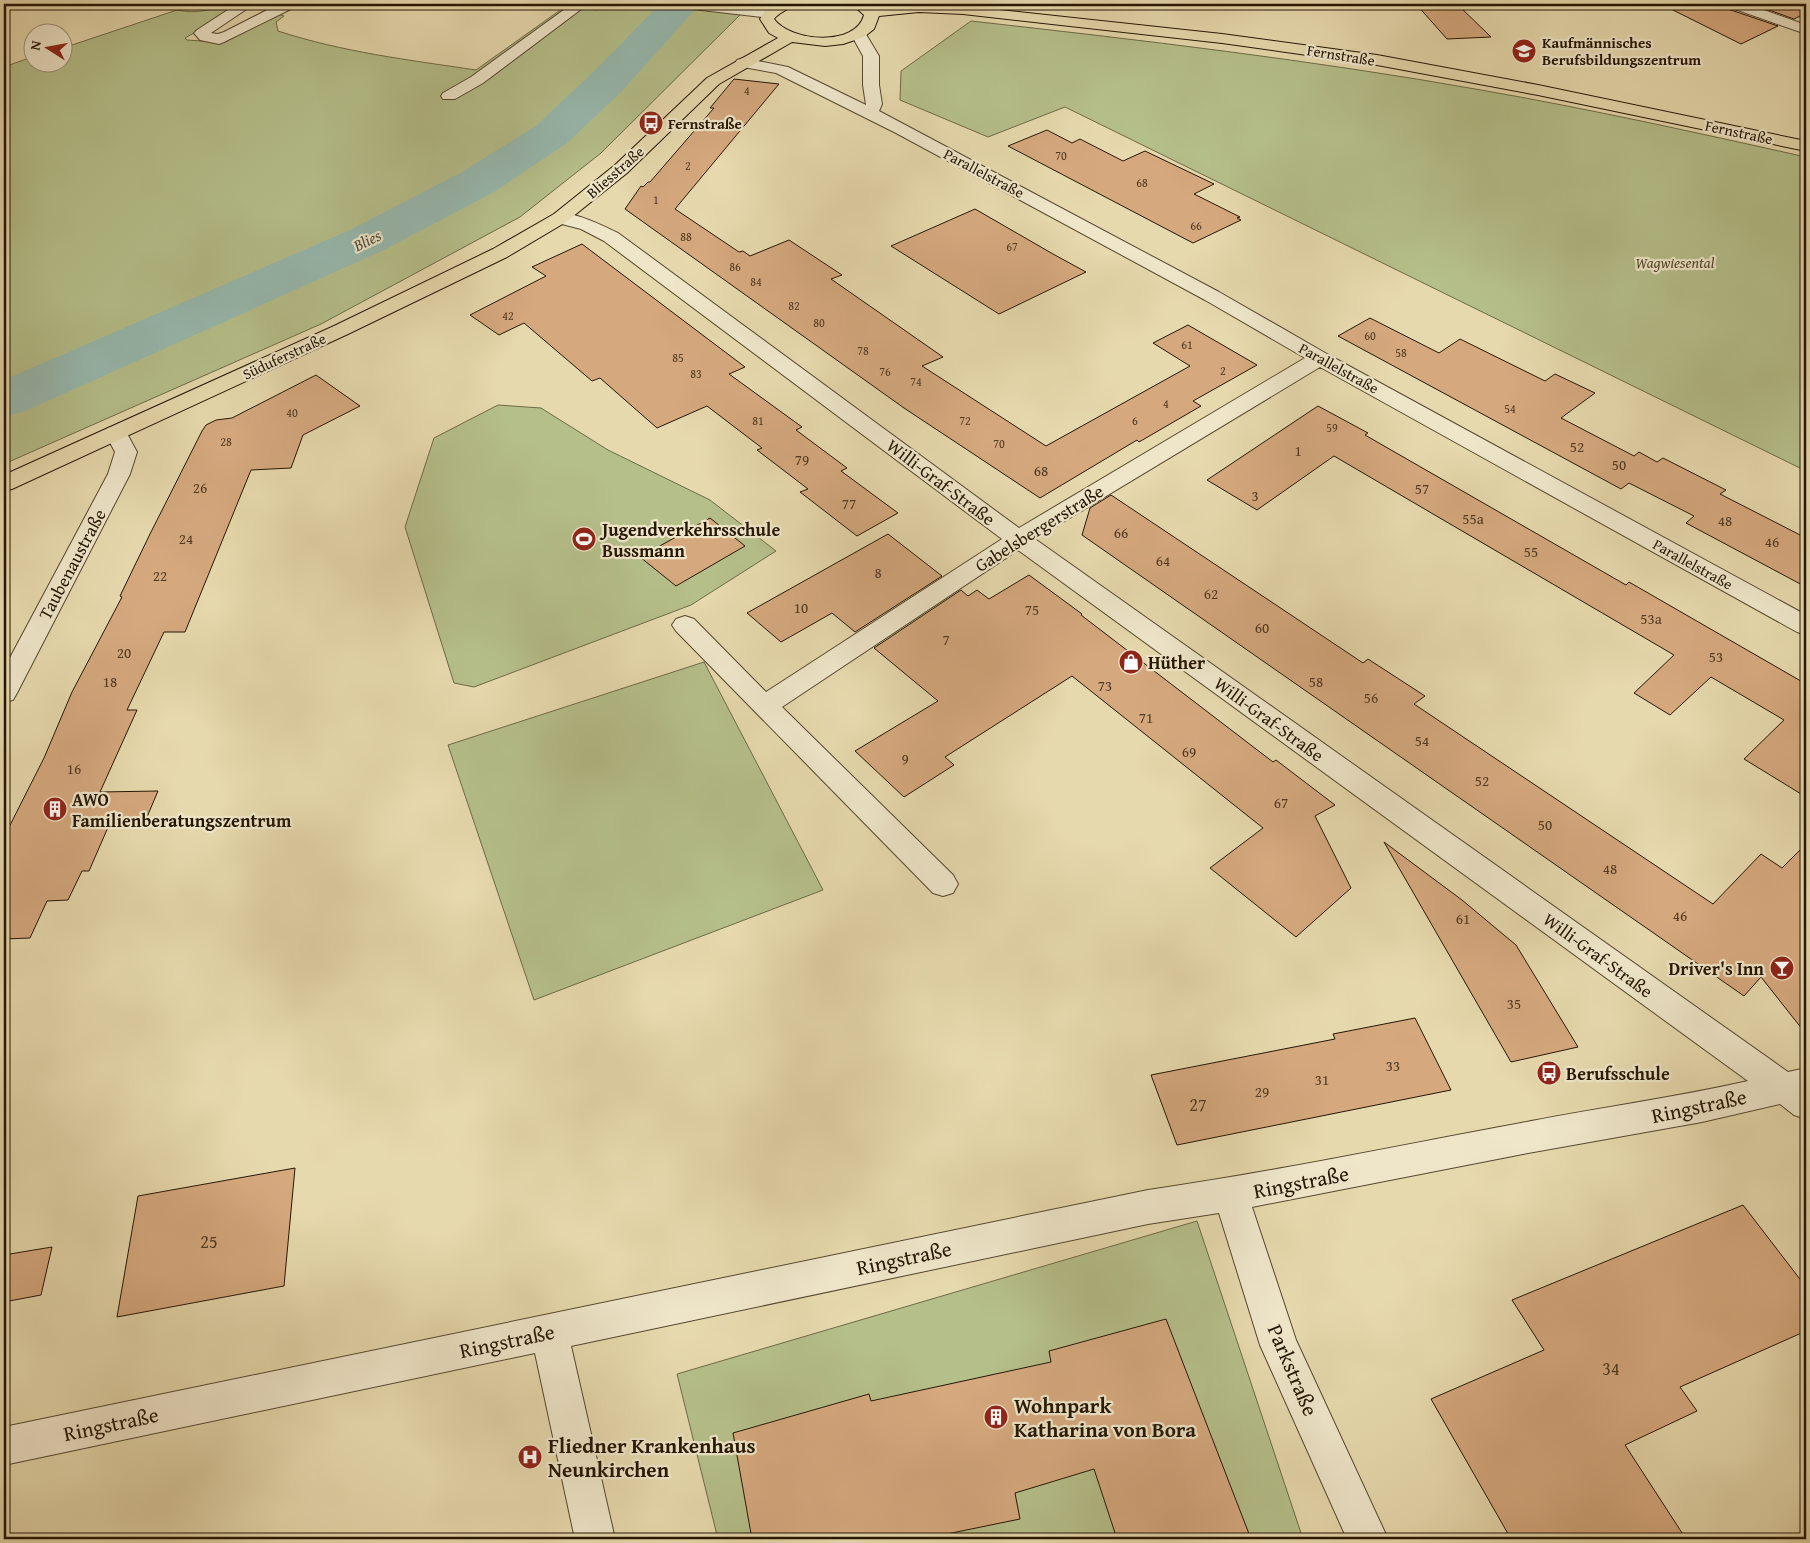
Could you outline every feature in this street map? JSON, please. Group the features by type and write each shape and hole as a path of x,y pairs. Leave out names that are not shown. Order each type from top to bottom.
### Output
{"main road":[{"path":"785,4 770,14 767,19 769,26 776,33 789,38 825,41 859,34 868,28 873,21 864,8"},
{"name":"Fernstraße","path":"864,8 963,10 1290,47 1511,84 1806,146"},
{"name":"Bliesstraße","path":"560,218 621,169 713,80 789,38"},
{"name":"Süduferstraße","path":"4,484 341,330 491,258 560,218"}],"street":[{"path":"247,4 202,33 205,37 219,39 290,4"},
{"path":"449,96 477,80 581,4"},
{"path":"684,4 770,14"},
{"path":"1734,4 1806,30"},
{"path":"859,34 870,56 874,104 870,113"},
{"name":"Parallelstraße","path":"743,63 782,70 870,113 1212,296 1320,358 1806,626"},
{"name":"Willi-Graf-Straße","path":"560,218 587,225 611,237 1018,539 1799,1092"},
{"name":"Gabelsbergerstraße","path":"764,706 1018,539 1320,358"},
{"name":"Taubenaustraße","path":"4,693 120,474 126,452 116,433"},
{"path":"685,625 943,884"},
{"name":"Ringstraße","path":"4,1446 1148,1207 1231,1196 1523,1138 1799,1092"},
{"name":"Parkstraße","path":"1231,1196 1279,1345 1368,1539"},
{"path":"548,1332 595,1539"}],"green space":[{"path":"229,4 240,4 185,38 187,40 215,42 278,14 284,16 276,22 278,31 302,38 376,55 476,70 566,6 597,10 604,4 751,4 601,153 520,217 321,324 4,464 4,67 22,61 22,72 72,72 72,45 177,10 191,12"},
{"name":"Wagwiesental","path":"971,21 1226,51 1418,79 1603,113 1806,157 1806,471 1065,107 988,137 900,100 901,71"},
{"name":"Jugendverkehrsschule Bussmann","path":"498,405 541,408 608,450 710,500 776,551 691,605 474,687 454,683 405,527 434,438"},
{"path":"704,662 823,890 534,1000 448,745"},
{"path":"1197,1221 1303,1539 718,1539 677,1374"}],"building":[{"path":"1416,4 1457,4 1491,37 1447,39"},
{"path":"1661,4 1725,4 1728,9 1778,26 1741,44"},
{"path":"1752,4 1806,4 1806,13 1794,19"},
{"path":"734,79 779,84 675,209 739,252 743,251 750,256 789,240 842,275 831,279 943,357 922,366 1046,446 1190,366 1153,343 1188,325 1257,365 1193,401 1201,406 1139,442 1137,440 1040,498 904,408 625,209 641,186 643,187 650,182 714,108 710,108"},
{"path":"1047,130 1072,143 1080,139 1123,161 1145,151 1214,184 1194,194 1240,217 1237,218 1241,220 1193,243 1008,146"},
{"path":"975,209 1086,272 999,314 891,246"},
{"path":"582,244 745,367 729,374 802,427 796,430 847,468 841,471 898,513 857,536 800,492 808,489 757,450 762,448 707,406 657,428 600,378 592,381 524,323 499,335 470,315 546,276 532,267"},
{"path":"1370,318 1439,353 1460,339 1545,381 1555,374 1595,393 1561,418 1634,456 1639,452 1657,462 1663,458 1726,490 1720,494 1806,538 1806,587 1686,523 1694,516 1629,483 1621,489 1338,336"},
{"path":"316,375 360,406 303,435 291,468 251,470 185,632 164,632 127,710 137,710 100,792 158,791 144,824 109,825 89,871 82,871 68,900 47,901 30,938 4,939 4,837 44,758 72,692 122,597 120,596 202,431 206,425 216,420 232,418"},
{"path":"1318,406 1368,433 1365,435 1626,585 1629,582 1806,684 1806,797 1744,759 1784,720 1711,677 1670,715 1634,693 1674,655 1334,456 1257,510 1207,480"},
{"path":"1111,495 1363,663 1368,659 1425,696 1414,704 1713,904 1761,854 1782,868 1806,844 1806,1034 1761,977 1744,996 1082,535 1090,508"},
{"path":"710,518 745,546 676,586 640,557"},
{"path":"888,534 942,576 855,632 832,613 781,642 747,613"},
{"path":"1029,575 1273,762 1276,760 1335,805 1315,816 1351,888 1296,937 1210,868 1263,828 1072,676 945,757 954,765 904,797 855,751 938,701 874,648 961,590 968,596 977,590 989,599"},
{"path":"1384,842 1462,900 1516,945 1578,1047 1511,1062"},
{"path":"1415,1018 1451,1090 1177,1145 1151,1075 1335,1039 1333,1034"},
{"path":"295,1168 284,1286 117,1317 138,1196"},
{"path":"1743,1205 1806,1287 1806,1331 1680,1387 1697,1411 1625,1445 1686,1539 1511,1539 1431,1399 1544,1350 1512,1300"},
{"path":"52,1247 41,1295 4,1302 4,1255"},
{"name":"Wohnpark Katharina von Bora","path":"1166,1319 1251,1539 1117,1539 1094,1469 1015,1493 1020,1519 942,1535 943,1539 752,1539 733,1433 869,1394 871,1401 1051,1362 1049,1351"}],"waterway":[{"name":"Blies","path":"4,400 367,240 478,182 552,134 607,82 681,4"}],"place":[{"name":"Kaufmännisches Berufsbildungszentrum","path":"1524,51"},
{"name":"Fernstraße","path":"651,123"},
{"name":"Jugendverkehrsschule Bussmann","path":"584,539"},
{"name":"Hüther","path":"1131,662"},
{"name":"AWO Familienberatungszentrum","path":"55,809"},
{"name":"Driver's Inn","path":"1782,968"},
{"name":"Berufsschule","path":"1549,1073"},
{"name":"Wohnpark Katharina von Bora","path":"996,1417"},
{"name":"Fliedner Krankenhaus Neunkirchen","path":"530,1457"}]}
